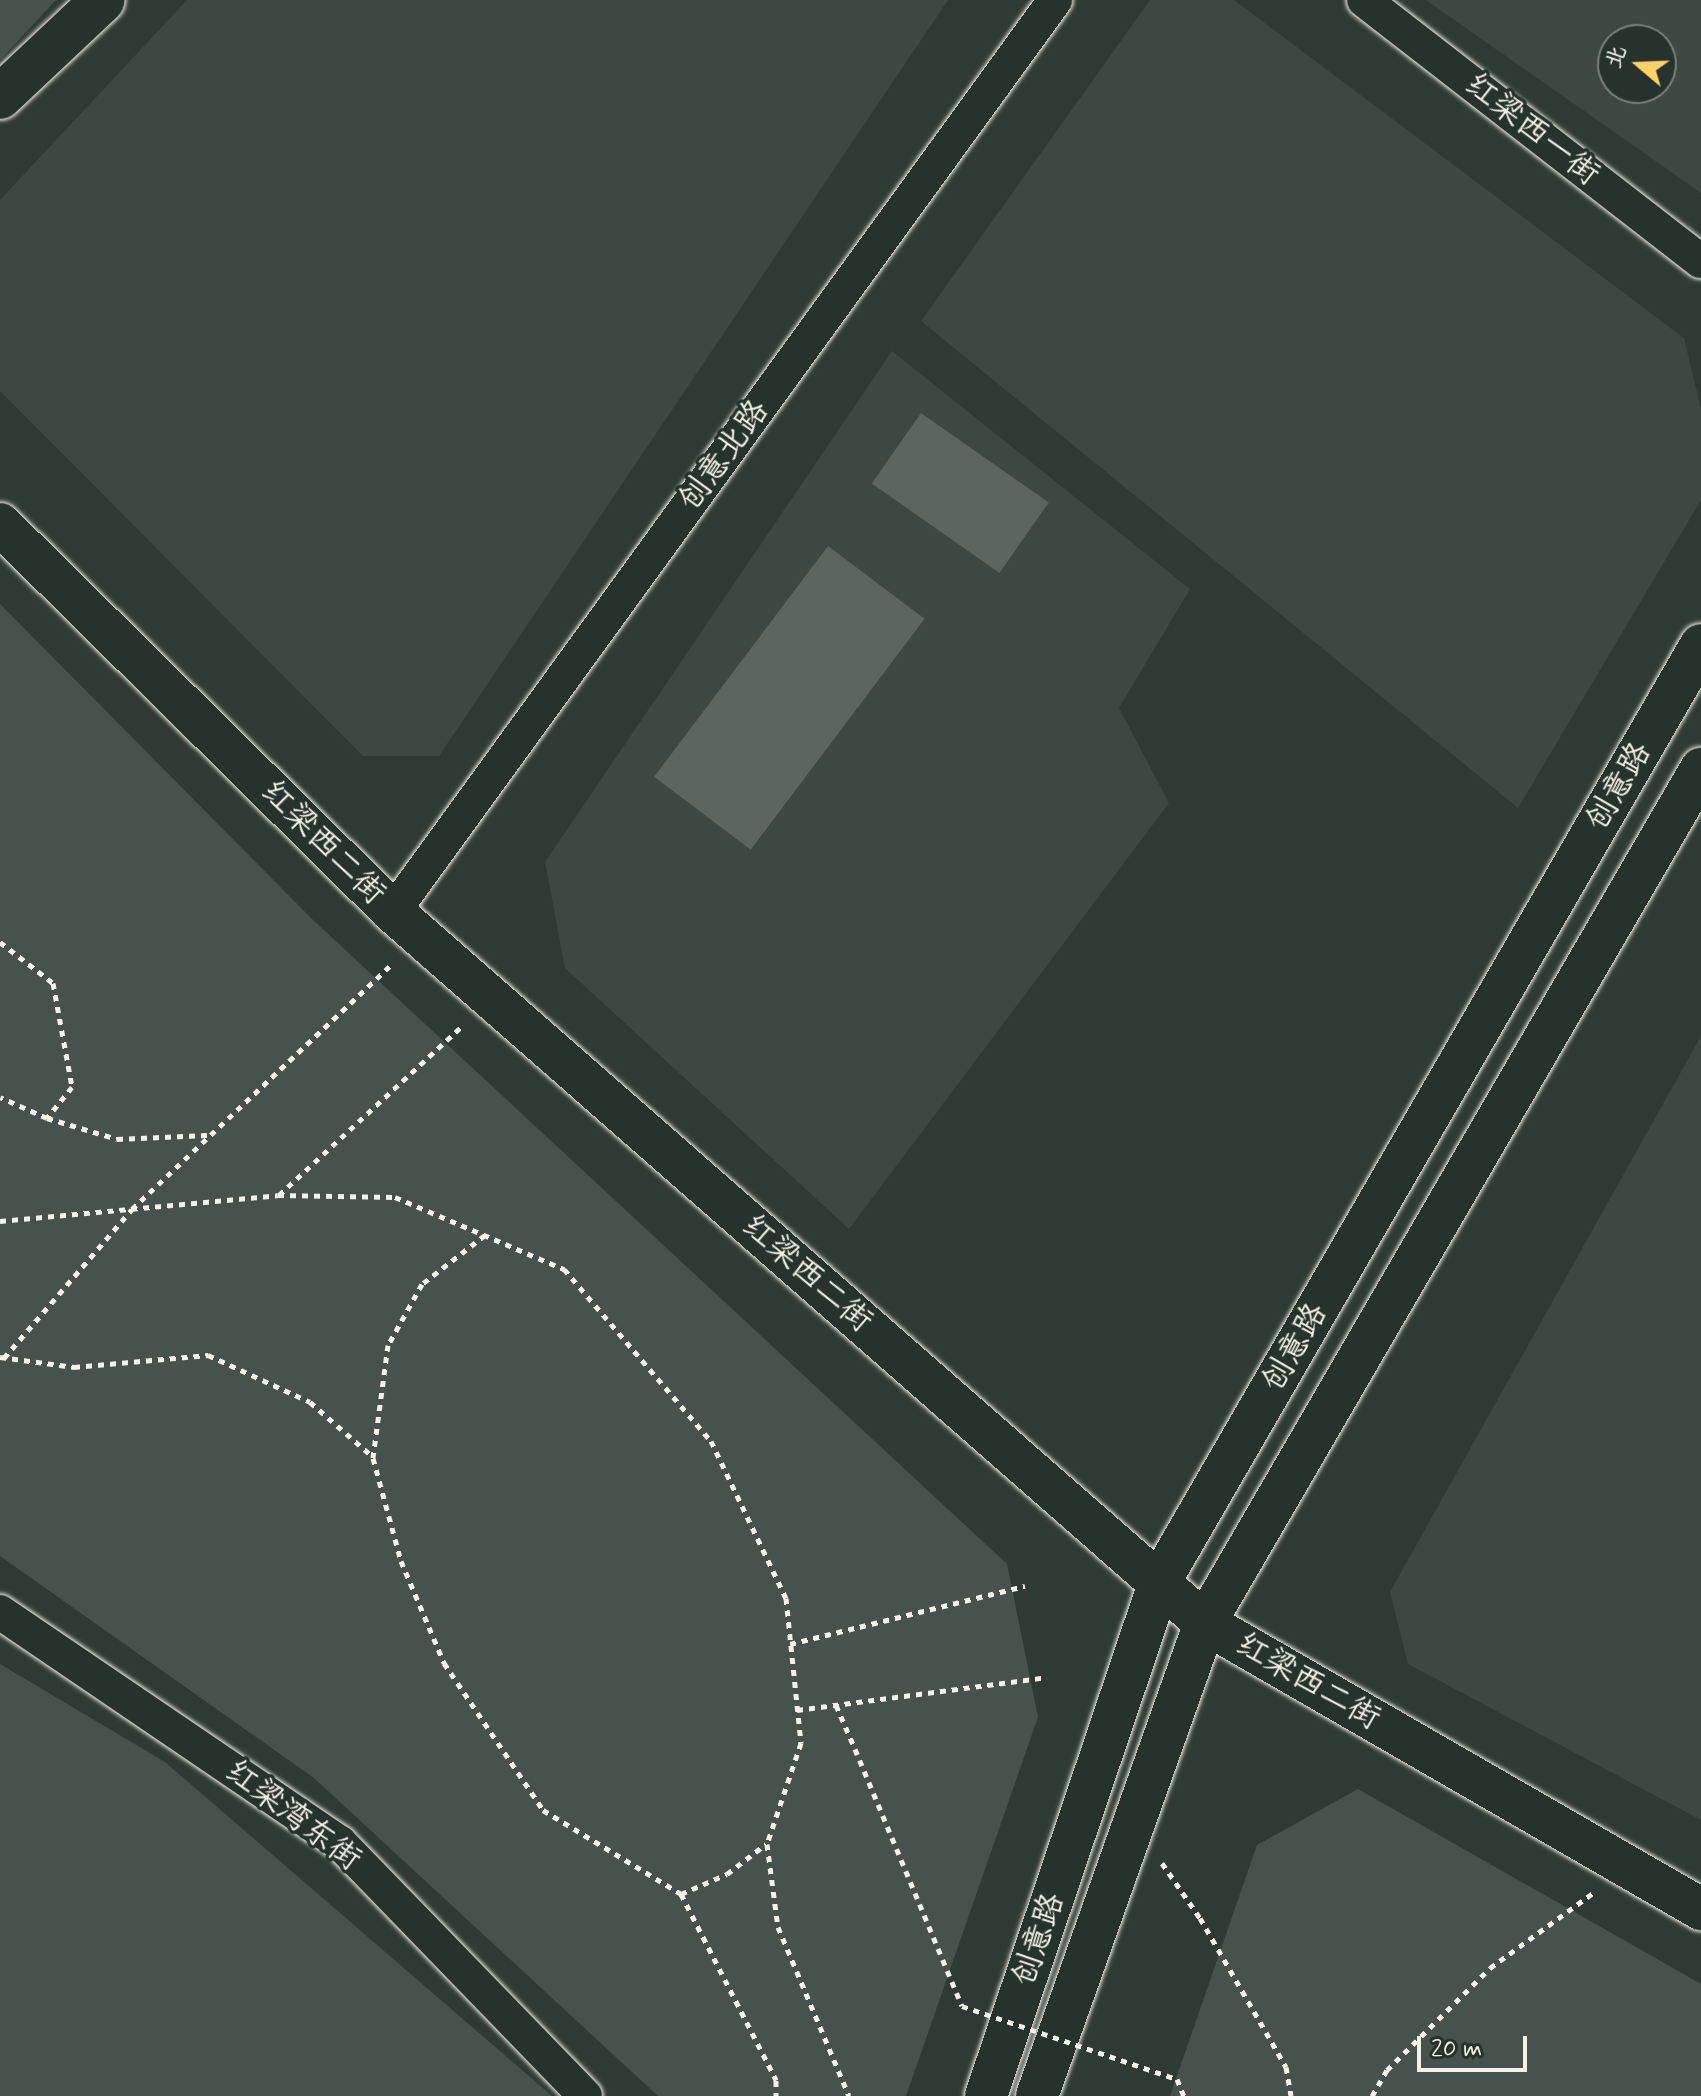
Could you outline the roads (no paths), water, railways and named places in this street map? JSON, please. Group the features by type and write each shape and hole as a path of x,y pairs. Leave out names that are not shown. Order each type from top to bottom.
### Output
{"main road":[{"path":"0,97 103,0"}],"street":[{"name":"创意北路","path":"407,924 1055,0"},
{"name":"红梁西一街","path":"1364,0 1701,261"},
{"name":"红梁西二街","path":"0,524 407,924 1205,1623 1701,1909"},
{"name":"创意路","path":"986,2096 1160,1581 1701,645"},
{"name":"创意路","path":"1037,2096 1205,1623 1701,769"},
{"name":"红梁湾东街","path":"0,1612 340,1843 585,2096"}]}
